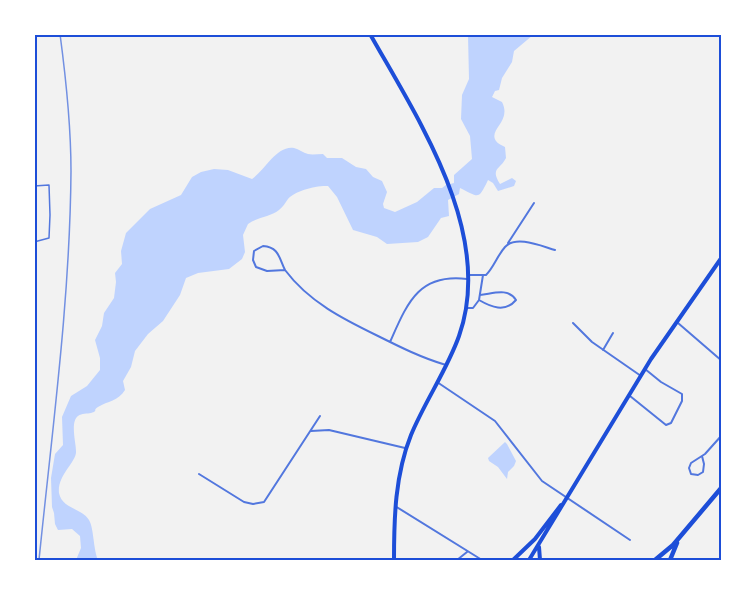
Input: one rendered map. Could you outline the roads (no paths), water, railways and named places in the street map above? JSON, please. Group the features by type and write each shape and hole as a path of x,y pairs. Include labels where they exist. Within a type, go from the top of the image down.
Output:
{"highway":[{"path":"655,561 683,533 722,487"},
{"path":"669,561 683,533"}],"main road":[{"path":"370,34 424,131 446,182 464,233 469,277 466,308 459,337 406,448 395,506 394,561"},
{"path":"529,561 645,369 722,256"},
{"path":"513,561 535,539 567,497"},
{"path":"539,544 540,561"}],"street":[{"path":"390,342 408,303 418,291 441,280 483,275 489,271 534,203"},
{"path":"508,244 525,242 555,250"},
{"path":"285,270 258,269 253,263 254,251 264,246 275,249 285,270 325,309 418,355 446,365"},
{"path":"466,308 475,307 479,300 483,275"},
{"path":"479,300 489,307 498,308 509,306 516,300 512,295 502,292 480,295"},
{"path":"676,321 722,361"},
{"path":"573,322 603,350 641,376"},
{"path":"603,350 613,333"},
{"path":"629,396 669,425 679,408 682,397 680,391 663,384 645,369"},
{"path":"437,382 495,421 535,474 630,540"},
{"path":"199,474 244,502 262,503 269,496 320,416"},
{"path":"311,431 329,430 406,448"},
{"path":"702,456 703,472 692,475 690,465 722,435"},
{"path":"395,506 482,561"},
{"path":"457,561 467,552"}],"lane":[{"path":"34,186 49,185 50,215 49,238 34,242"}],"water":[{"path":"468,35 533,35 514,51 512,62 502,78 499,90 495,91 492,97 502,102 504,109 504,115 494,137 505,147 506,158 497,169 496,175 500,184 512,178 516,181 514,186 498,191 488,180 480,194 477,195 460,188 459,194 448,200 449,216 441,218 428,237 418,242 387,244 377,237 353,230 337,197 328,186 295,193 282,208 248,224 243,235 245,252 242,259 229,269 198,273 186,278 180,295 163,321 148,334 135,351 131,367 123,381 125,390 122,394 95,411 81,414 76,419 74,428 76,451 61,480 59,493 64,502 89,520 98,560 76,560 81,548 80,536 72,529 58,530 55,524 51,478 55,454 63,445 62,417 71,396 87,386 100,370 100,358 95,340 102,326 104,313 114,298 115,273 122,264 121,251 126,233 150,209 181,195 192,177 201,172 214,169 228,170 252,179 277,154 288,148 304,153 323,154 327,158 342,158 356,167 366,169 373,177 382,181 387,192 384,208 395,212 417,202 434,188 442,188 454,183 454,175 472,159 470,136 461,119 462,95 469,79"},
{"path":"505,442 516,461 508,472 507,479 488,458"}],"railway":[{"path":"39,560 60,366 70,220 70,137 60,34"}]}
